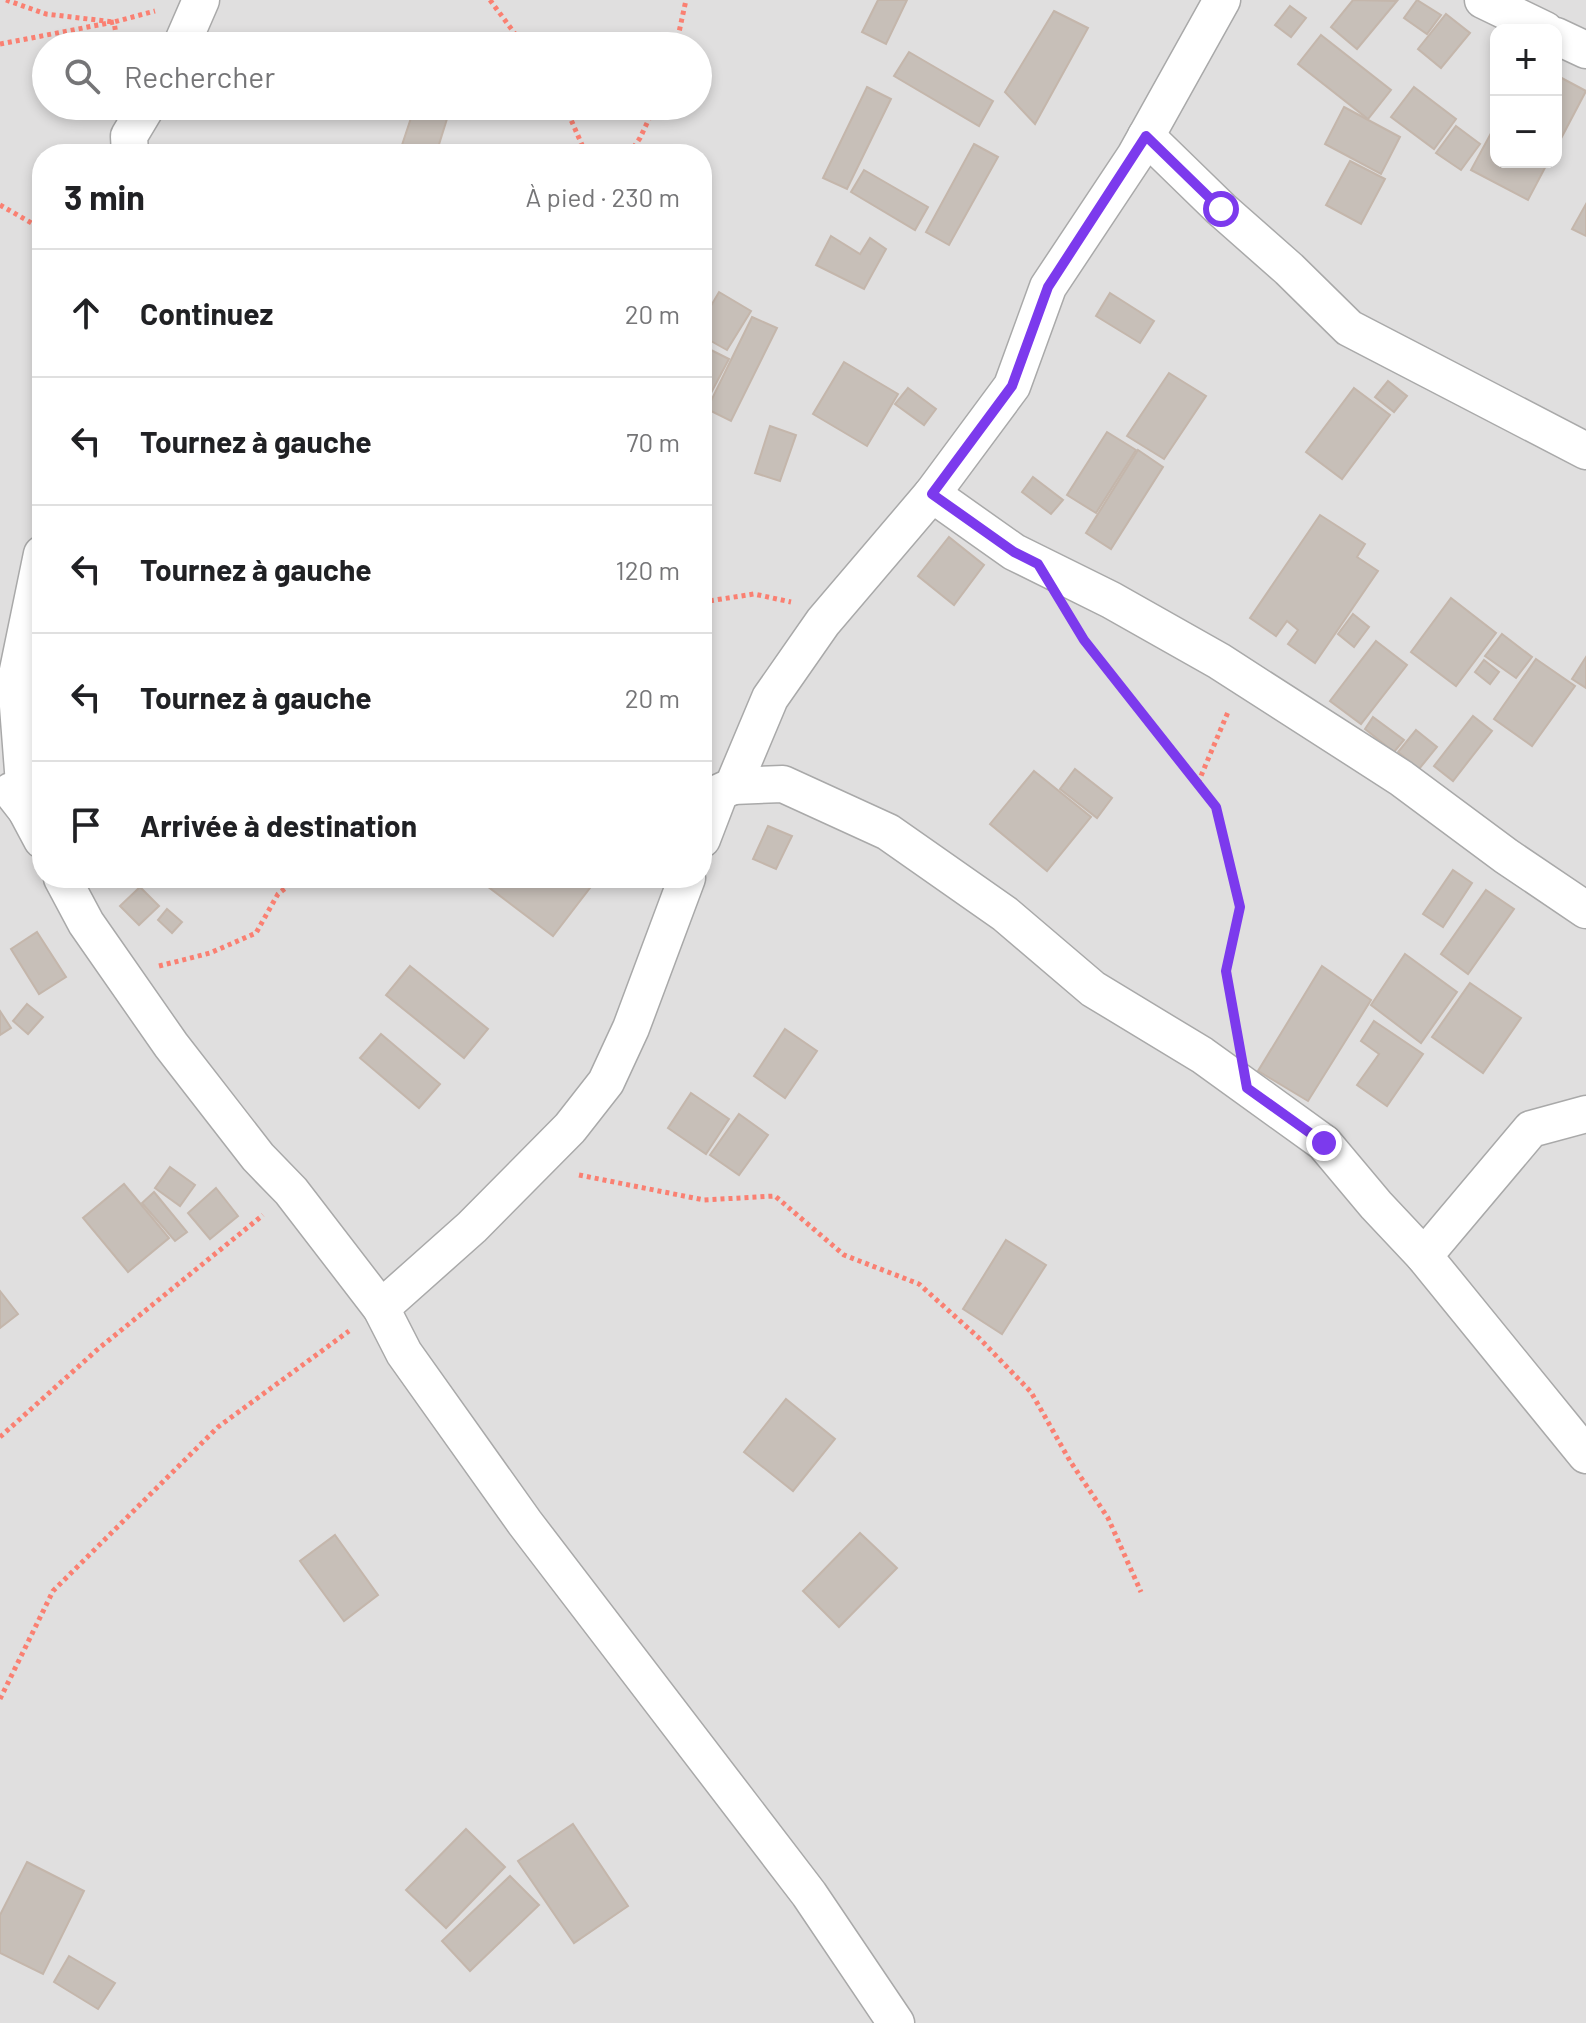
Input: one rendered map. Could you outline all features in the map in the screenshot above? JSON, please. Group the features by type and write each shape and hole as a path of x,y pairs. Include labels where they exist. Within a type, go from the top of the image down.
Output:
{"street":[{"path":"187,32 201,0"},
{"path":"733,786 770,698 832,611 932,494 1012,386 1048,287 1146,136 1222,0"},
{"path":"1483,0 1533,24"},
{"path":"1562,39 1586,50"},
{"path":"129,144 129,136 139,120"},
{"path":"1146,136 1349,328 1586,451"},
{"path":"932,494 1014,552 1111,600 1235,672 1401,778 1506,856 1586,910"},
{"path":"32,602 16,680 32,809"},
{"path":"0,777 32,822"},
{"path":"712,813 720,792 733,786 783,784 888,832 1005,914 1093,989 1202,1055 1324,1143 1424,1256 1586,1455"},
{"path":"67,888 86,923 200,1082 258,1157 291,1191 381,1308 404,1353 525,1523 809,1894 896,2023"},
{"path":"381,1308 472,1227 570,1128 606,1082 631,1028 683,888"},
{"path":"1424,1256 1531,1129 1586,1114"}],"path":[{"path":"6,0 46,14 114,22"},
{"path":"490,0 514,32"},
{"path":"679,32 686,0"},
{"path":"62,32 156,11"},
{"path":"114,22 116,32"},
{"path":"0,44 32,38"},
{"path":"571,120 582,144"},
{"path":"636,144 648,120"},
{"path":"0,205 32,223"},
{"path":"712,600 754,594 832,611"},
{"path":"1069,614 1084,640 1141,715 1216,807 1240,907 1226,971 1247,1088"},
{"path":"1198,783 1228,711 1235,672"},
{"path":"125,979 210,953 256,933 278,894 286,888"},
{"path":"540,1158 565,1172 704,1200 775,1196 844,1255 919,1284 979,1338 1031,1392 1070,1461 1108,1518 1141,1592"},
{"path":"0,1437 98,1349 291,1191"},
{"path":"0,1699 53,1591 218,1427 381,1308"}],"shaded area":[{"path":"0,0 1586,0 1586,2023 0,2023"}],"building":[{"path":"878,0 907,0 886,44 862,32"},
{"path":"1353,0 1397,1 1357,49 1331,27"},
{"path":"1417,0 1441,15 1427,34 1404,18"},
{"path":"1290,6 1306,18 1291,37 1275,25"},
{"path":"1054,11 1088,28 1035,124 1005,92"},
{"path":"1446,14 1470,33 1441,68 1418,49"},
{"path":"1321,35 1391,90 1368,119 1298,64"},
{"path":"909,52 993,101 979,126 894,76"},
{"path":"1562,78 1586,91 1562,137"},
{"path":"867,87 891,99 847,189 823,178"},
{"path":"1414,87 1456,119 1434,149 1391,117"},
{"path":"1344,107 1400,137 1381,174 1325,144"},
{"path":"410,120 447,120 439,144 402,144"},
{"path":"1456,126 1480,144 1461,170 1436,153"},
{"path":"1490,135 1490,168 1545,168 1528,200 1471,170"},
{"path":"974,144 998,157 949,245 926,232"},
{"path":"1350,161 1385,179 1361,224 1326,205"},
{"path":"864,170 928,207 915,230 851,192"},
{"path":"1586,204 1586,236 1572,229"},
{"path":"831,236 860,254 870,238 886,249 864,289 816,265"},
{"path":"719,292 751,311 727,350 712,342 712,304"},
{"path":"1110,293 1154,321 1140,343 1096,316"},
{"path":"752,317 777,328 731,421 712,412 712,399"},
{"path":"712,350 729,359 712,391"},
{"path":"844,362 898,394 867,446 813,414"},
{"path":"1169,373 1206,396 1164,459 1127,436"},
{"path":"1388,381 1407,396 1394,412 1375,397"},
{"path":"908,388 936,409 924,425 895,404"},
{"path":"1354,388 1390,415 1342,479 1306,452"},
{"path":"770,426 796,435 780,481 755,473"},
{"path":"1107,432 1136,450 1096,513 1067,495"},
{"path":"1138,450 1163,467 1111,549 1086,533"},
{"path":"1033,477 1063,500 1051,514 1022,492"},
{"path":"1320,515 1365,544 1357,557 1378,571 1315,663 1288,644 1298,630 1287,621 1276,636 1250,618"},
{"path":"949,537 984,565 954,605 918,576"},
{"path":"1451,598 1496,633 1456,686 1411,652"},
{"path":"1353,614 1369,627 1354,647 1338,634"},
{"path":"1502,634 1532,657 1516,678 1485,656"},
{"path":"1376,641 1407,665 1361,724 1330,701"},
{"path":"1586,657 1586,688 1572,679"},
{"path":"1536,659 1575,686 1532,746 1494,719"},
{"path":"1484,660 1499,672 1490,684 1475,672"},
{"path":"1473,716 1492,731 1453,781 1434,766"},
{"path":"1373,717 1404,740 1394,752 1365,729"},
{"path":"1416,730 1437,747 1419,769 1398,752"},
{"path":"1075,769 1112,798 1097,818 1060,789"},
{"path":"1034,771 1091,817 1047,871 990,824"},
{"path":"768,826 792,836 776,869 753,859"},
{"path":"1453,870 1472,883 1443,927 1423,914"},
{"path":"141,888 159,906 139,925 120,906"},
{"path":"490,888 590,888 553,936"},
{"path":"1486,890 1514,909 1468,974 1441,954"},
{"path":"167,909 182,922 172,933 158,920"},
{"path":"37,932 66,977 39,994 11,949"},
{"path":"1405,954 1457,992 1421,1043 1371,1005"},
{"path":"410,966 488,1029 464,1058 386,995"},
{"path":"1322,966 1371,1000 1308,1101 1258,1071"},
{"path":"1470,983 1521,1018 1483,1073 1432,1037"},
{"path":"27,1004 43,1017 28,1034 13,1021"},
{"path":"0,1011 11,1028 0,1035"},
{"path":"1374,1021 1423,1054 1387,1106 1357,1085 1379,1054 1361,1041"},
{"path":"785,1029 817,1051 785,1098 754,1076"},
{"path":"381,1034 440,1084 419,1108 360,1058"},
{"path":"691,1093 729,1119 706,1154 668,1128"},
{"path":"739,1114 768,1135 739,1175 710,1155"},
{"path":"170,1167 195,1185 180,1206 155,1188"},
{"path":"124,1184 169,1238 128,1272 83,1218"},
{"path":"216,1188 238,1216 210,1239 188,1213"},
{"path":"154,1192 187,1232 175,1241 142,1203"},
{"path":"1006,1240 1046,1265 1002,1334 963,1309"},
{"path":"0,1291 18,1314 0,1328"},
{"path":"786,1399 835,1439 793,1491 744,1452"},
{"path":"860,1533 897,1568 839,1627 803,1591"},
{"path":"335,1535 378,1595 344,1621 300,1561"},
{"path":"573,1824 628,1906 574,1943 518,1861"},
{"path":"466,1829 505,1867 446,1928 406,1890"},
{"path":"27,1862 84,1891 43,1974 0,1953 0,1915"},
{"path":"510,1876 539,1905 470,1971 442,1941"},
{"path":"69,1956 115,1983 98,2009 54,1982"}],"route":[{"path":"1221,209 1146,136 1048,287 1012,386 932,494 1014,552 1038,564 1084,640 1216,807 1240,907 1226,971 1247,1088 1324,1143"}]}
